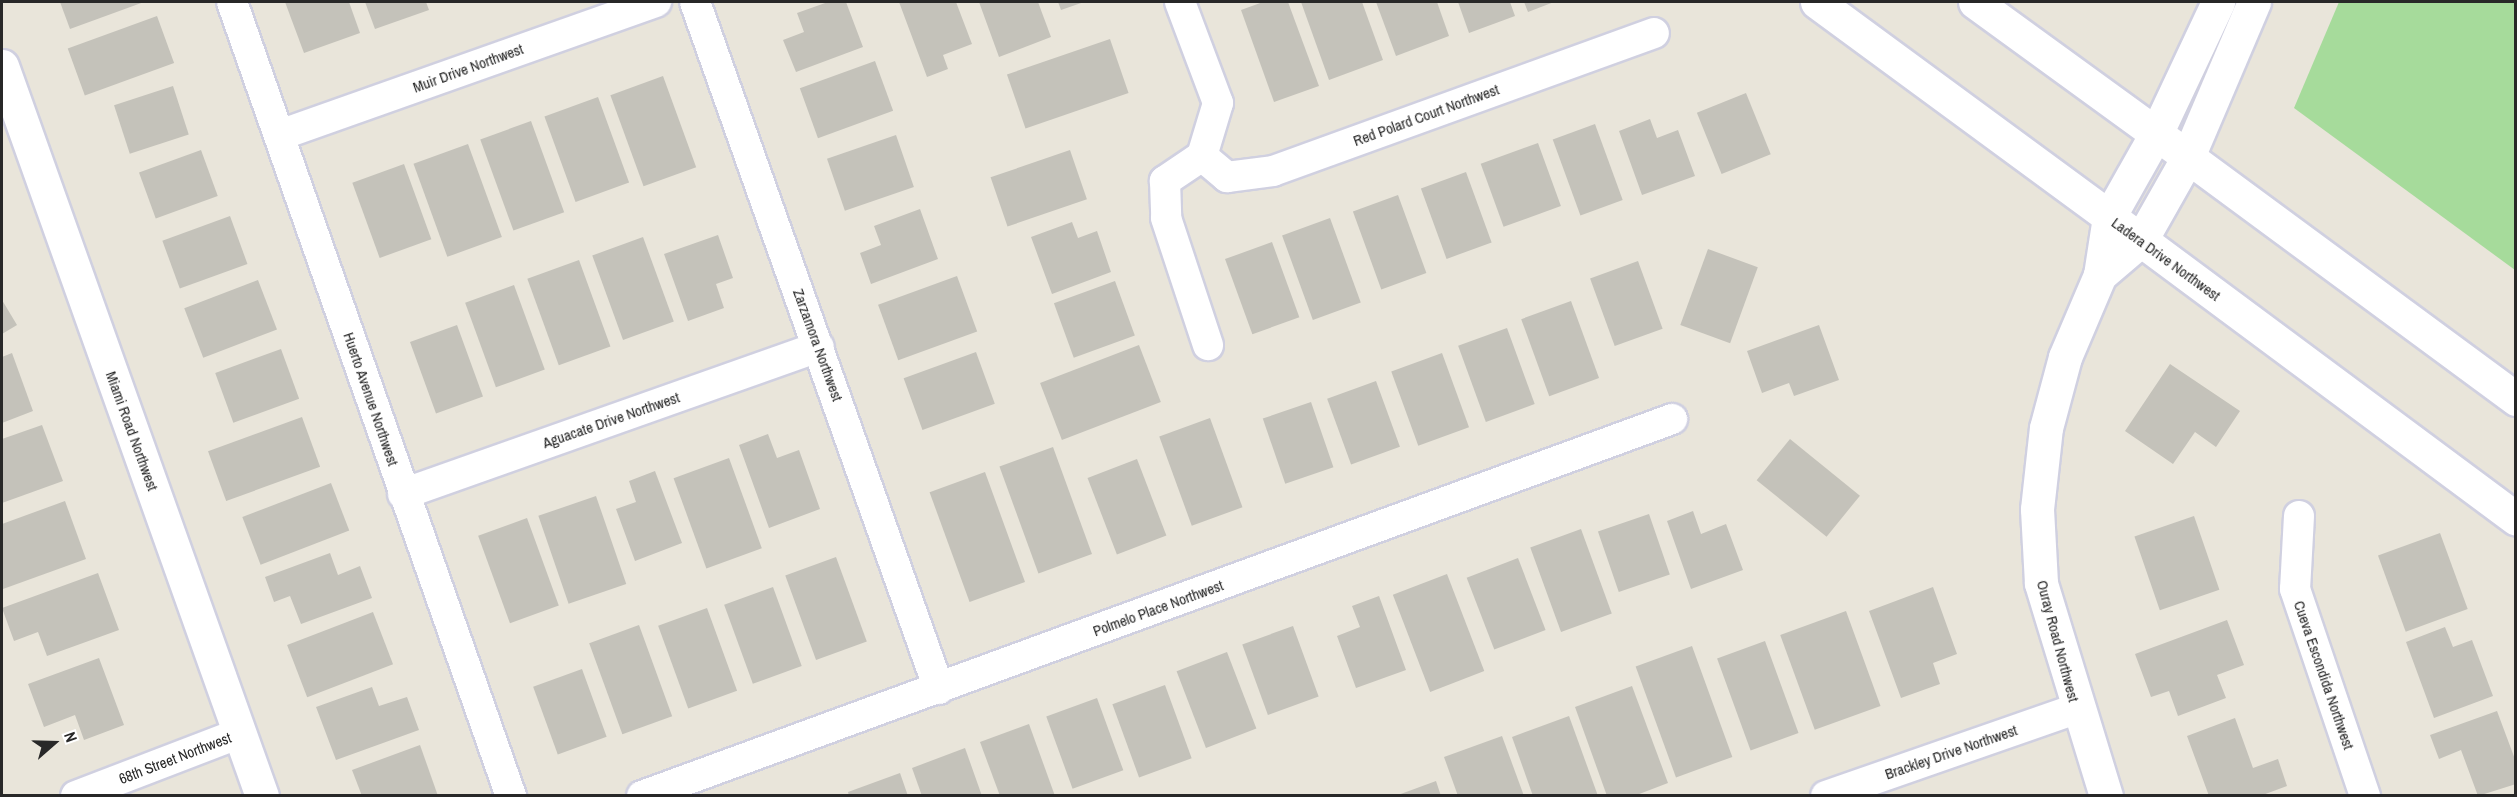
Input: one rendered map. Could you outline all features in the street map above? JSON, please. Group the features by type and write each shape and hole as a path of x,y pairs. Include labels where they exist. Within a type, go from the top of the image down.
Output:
{"street":[{"name":"Huerto Avenue Northwest","path":"232,2 403,494 511,795"},
{"name":"Muir Drive Northwest","path":"280,135 656,2"},
{"name":"Zarzamora Northwest","path":"695,2 939,689"},
{"path":"1180,2 1218,103 1202,156 1165,181 1166,218 1208,345"},
{"name":"Ladera Drive Northwest","path":"1817,2 2516,518"},
{"path":"1975,2 2516,399"},
{"name":"Ouray Road Northwest","path":"2106,795 2076,709 2041,583 2037,509 2054,398 2100,275 2109,217 2156,134 2218,2"},
{"name":"Ouray Road Northwest","path":"2100,275 2141,240 2188,157 2254,2"},
{"name":"Red Polard Court Northwest","path":"1202,156 1227,177 1273,171 1654,33"},
{"name":"Miami Road Northwest","path":"2,66 262,795"},
{"name":"Aguacate Drive Northwest","path":"403,494 819,347"},
{"name":"Polmelo Place Northwest","path":"642,795 939,689 1672,419"},
{"name":"Cueva Escondida Northwest","path":"2299,516 2295,589 2365,795"},
{"name":"Brackley Drive Northwest","path":"1826,795 2076,709"},
{"name":"68th Street Northwest","path":"76,795 240,733"}],"green space":[{"path":"2339,2 2515,2 2515,270 2294,108"}],"building":[{"path":"60,2 144,2 70,29"},
{"path":"285,2 349,2 360,33 304,53"},
{"path":"365,2 426,2 429,10 375,29"},
{"path":"828,2 846,2 863,47 796,72 783,40 804,32 797,13"},
{"path":"899,2 956,2 972,44 943,55 948,69 927,77"},
{"path":"979,2 1038,2 1051,37 999,57"},
{"path":"1058,2 1084,2 1061,10"},
{"path":"1263,2 1288,2 1319,86 1274,102 1241,10"},
{"path":"1301,2 1362,2 1383,60 1329,80"},
{"path":"1376,2 1437,2 1449,36 1396,56"},
{"path":"1458,2 1510,2 1515,16 1469,33"},
{"path":"1524,2 1554,2 1528,12"},
{"path":"157,16 174,63 85,95 68,48"},
{"path":"1110,39 1129,93 1025,128 1007,74"},
{"path":"875,61 893,111 818,138 800,88"},
{"path":"663,76 696,167 644,186 610,95"},
{"path":"173,86 189,135 130,154 114,105"},
{"path":"1746,93 1771,154 1722,174 1697,113"},
{"path":"598,97 629,183 576,202 544,116"},
{"path":"1650,119 1657,138 1678,130 1695,176 1642,195 1619,131"},
{"path":"531,121 564,212 513,231 480,139"},
{"path":"1595,124 1623,200 1580,216 1553,139"},
{"path":"896,135 914,187 845,211 827,159"},
{"path":"1538,143 1561,206 1504,227 1481,164"},
{"path":"468,144 502,237 447,257 413,164"},
{"path":"201,150 218,196 156,219 139,173"},
{"path":"1070,150 1087,199 1008,227 991,177"},
{"path":"404,164 431,239 380,258 352,183"},
{"path":"1466,172 1492,242 1447,259 1421,188"},
{"path":"1398,195 1426,273 1381,289 1353,211"},
{"path":"920,209 938,259 871,284 860,253 881,245 874,226"},
{"path":"230,216 247,264 180,289 162,241"},
{"path":"1330,218 1361,303 1313,320 1282,235"},
{"path":"1072,222 1078,238 1097,231 1111,272 1052,294 1031,237"},
{"path":"718,235 733,278 716,284 724,308 688,321 664,254"},
{"path":"643,237 674,322 623,340 592,255"},
{"path":"1272,242 1299,317 1252,334 1225,259"},
{"path":"1708,249 1758,267 1730,343 1680,325"},
{"path":"579,260 610,346 559,365 527,279"},
{"path":"1638,261 1663,329 1615,346 1590,278"},
{"path":"957,276 977,331 898,360 878,305"},
{"path":"258,280 277,329 203,358 184,308"},
{"path":"1115,281 1135,336 1074,358 1054,303"},
{"path":"514,285 545,370 496,387 465,303"},
{"path":"2,300 17,325 2,334"},
{"path":"1571,301 1599,378 1549,396 1521,319"},
{"path":"457,325 483,396 436,414 410,342"},
{"path":"1819,325 1839,380 1794,396 1789,383 1762,393 1747,351"},
{"path":"1507,328 1535,404 1486,422 1458,346"},
{"path":"1139,345 1161,402 1062,440 1040,383"},
{"path":"281,349 299,399 233,423 215,373"},
{"path":"976,352 995,404 922,430 904,378"},
{"path":"12,353 33,411 2,423 2,357"},
{"path":"1442,353 1469,427 1418,446 1391,371"},
{"path":"2170,364 2240,411 2216,447 2195,432 2173,464 2125,431"},
{"path":"1376,381 1400,447 1351,465 1327,399"},
{"path":"1311,402 1333,467 1285,484 1263,419"},
{"path":"302,417 320,467 226,501 208,451"},
{"path":"1210,418 1242,507 1192,526 1159,436"},
{"path":"42,425 63,481 2,503 2,439"},
{"path":"768,434 777,458 799,450 820,509 769,528 739,445"},
{"path":"1790,439 1860,496 1827,537 1757,480"},
{"path":"1053,447 1092,554 1038,574 999,466"},
{"path":"729,458 762,548 706,568 674,478"},
{"path":"1137,459 1166,536 1117,555 1088,478"},
{"path":"655,471 682,543 635,561 616,509 636,502 629,481"},
{"path":"985,472 1025,582 970,602 930,492"},
{"path":"331,483 349,531 261,565 242,517"},
{"path":"596,496 626,584 569,604 538,516"},
{"path":"65,501 86,559 3,589 2,524"},
{"path":"1693,511 1701,534 1726,524 1743,570 1691,589 1667,521"},
{"path":"1649,514 1670,575 1619,592 1598,532"},
{"path":"2194,516 2219,590 2160,610 2134,537"},
{"path":"527,518 559,605 510,623 478,536"},
{"path":"1581,529 1612,614 1561,632 1530,547"},
{"path":"2440,533 2468,609 2406,632 2378,556"},
{"path":"330,553 338,575 360,566 372,598 301,624 290,596 274,602 265,577"},
{"path":"836,557 867,642 816,660 785,575"},
{"path":"1518,558 1546,630 1494,650 1467,578"},
{"path":"98,573 119,630 47,656 38,632 14,641 2,608"},
{"path":"1447,574 1484,671 1430,692 1393,595"},
{"path":"773,587 802,666 753,684 724,605"},
{"path":"1933,587 1957,654 1933,663 1940,684 1901,698 1869,611"},
{"path":"1379,596 1406,670 1356,688 1337,636 1360,627 1352,606"},
{"path":"707,608 737,691 688,708 658,626"},
{"path":"1846,611 1881,706 1815,730 1780,635"},
{"path":"373,612 393,664 307,697 287,645"},
{"path":"2227,620 2244,665 2217,675 2226,698 2178,716 2169,691 2151,697 2135,654"},
{"path":"639,625 672,716 622,734 589,643"},
{"path":"1293,626 1319,696 1268,715 1242,644"},
{"path":"2445,627 2453,647 2472,640 2493,696 2434,718 2406,642"},
{"path":"1765,641 1799,733 1751,751 1717,658"},
{"path":"1692,646 1732,757 1676,777 1636,667"},
{"path":"1227,652 1256,729 1206,748 1177,671"},
{"path":"99,658 124,725 84,740 75,715 44,727 28,684"},
{"path":"582,669 607,737 558,754 533,687"},
{"path":"1165,685 1192,758 1139,777 1112,704"},
{"path":"1632,686 1668,783 1634,796 1607,796 1575,707"},
{"path":"372,687 379,706 407,697 419,730 336,760 316,707"},
{"path":"1097,698 1123,770 1073,789 1046,716"},
{"path":"2497,711 2516,762 2516,784 2478,796 2461,750 2439,759 2430,735"},
{"path":"1569,716 1598,796 1533,796 1512,737"},
{"path":"2235,718 2253,768 2278,759 2287,786 2260,796 2209,796 2187,736"},
{"path":"1029,724 1055,796 1000,796 980,742"},
{"path":"1502,736 1524,796 1458,796 1444,757"},
{"path":"420,745 438,796 362,796 352,770"},
{"path":"965,748 982,796 922,796 912,768"},
{"path":"900,773 908,796 849,796 848,792"},
{"path":"1436,781 1441,796 1398,796 1398,795"}]}
